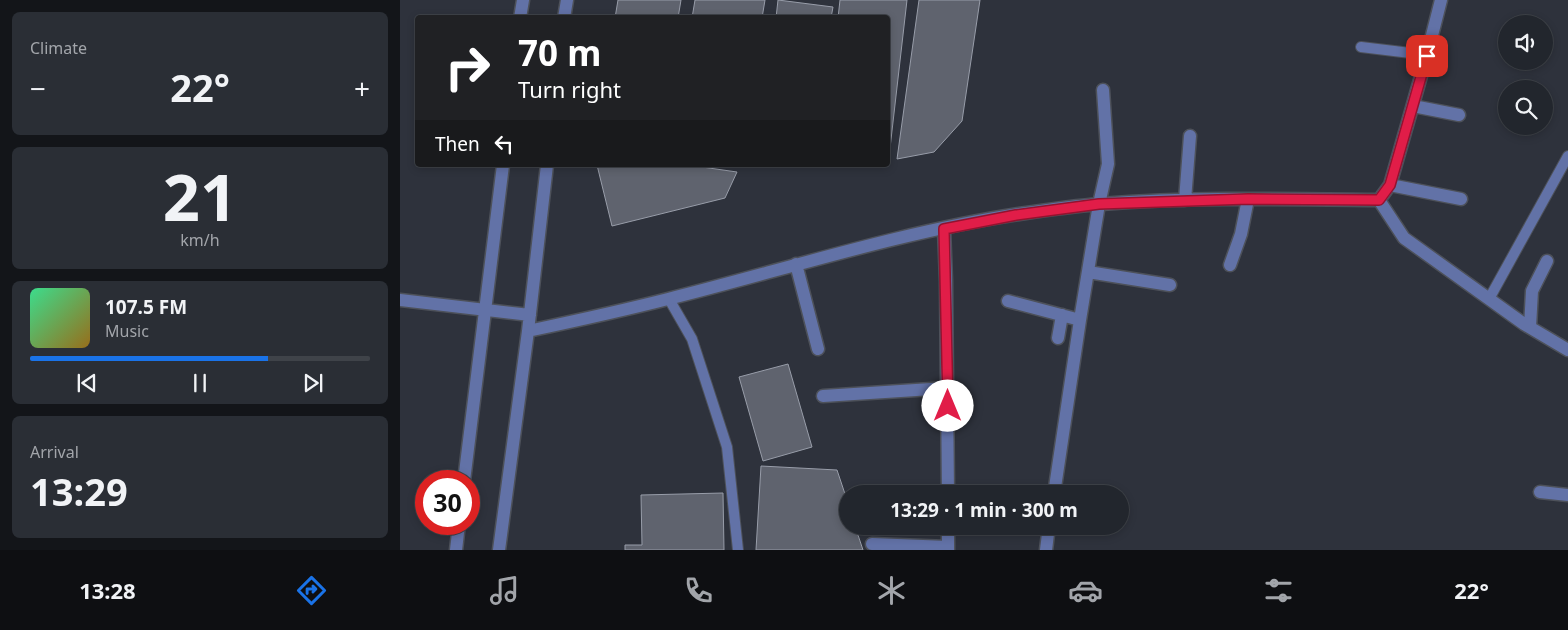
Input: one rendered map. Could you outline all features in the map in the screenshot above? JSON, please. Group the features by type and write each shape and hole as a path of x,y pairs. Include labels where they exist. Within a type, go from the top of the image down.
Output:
{"street":[{"path":"520,15 523,0"},
{"path":"564,15 566,0"},
{"path":"1379,200 1390,185 1441,0"},
{"path":"1055,485 1099,204 1108,164 1103,90"},
{"path":"1413,106 1459,115"},
{"path":"1185,200 1190,136"},
{"path":"465,470 502,167"},
{"path":"499,550 528,332 547,167"},
{"path":"1390,185 1461,199"},
{"path":"1230,265 1241,234 1248,199"},
{"path":"528,332 669,299 796,264 944,229 1016,215 1099,204 1185,200 1379,200"},
{"path":"1379,200 1404,238 1489,299 1568,350"},
{"path":"944,229 948,388 948,485"},
{"path":"1530,327 1532,291 1547,261"},
{"path":"796,264 818,350"},
{"path":"1088,272 1170,285"},
{"path":"400,300 530,315"},
{"path":"1008,301 1080,320"},
{"path":"1058,338 1062,314"},
{"path":"823,396 948,388"},
{"path":"1540,492 1568,495"},
{"path":"456,550 458,535"},
{"path":"872,544 948,549 948,535"},
{"path":"1046,550 1048,535"}],"lane":[{"path":"1361,47 1427,56"},
{"path":"1489,299 1568,156"},
{"path":"669,299 692,339 727,447 738,550"}],"building":[{"path":"618,0 681,0 678,15 616,15"},
{"path":"695,0 765,0 762,15 692,15"},
{"path":"778,0 833,7 832,15 776,15"},
{"path":"840,0 907,0 890,148 890,15 838,15"},
{"path":"919,0 980,0 962,121 934,152 897,159"},
{"path":"597,167 702,167 737,172 725,198 612,226"},
{"path":"788,364 812,447 763,461 739,377"},
{"path":"761,466 837,470 842,485 839,485 839,535 858,535 863,550 756,550"},
{"path":"723,493 724,550 625,550 625,545 642,545 641,495"}],"route":[{"path":"948,406 944,229 1016,215 1099,204 1248,199 1379,200 1390,185 1427,56"}]}
